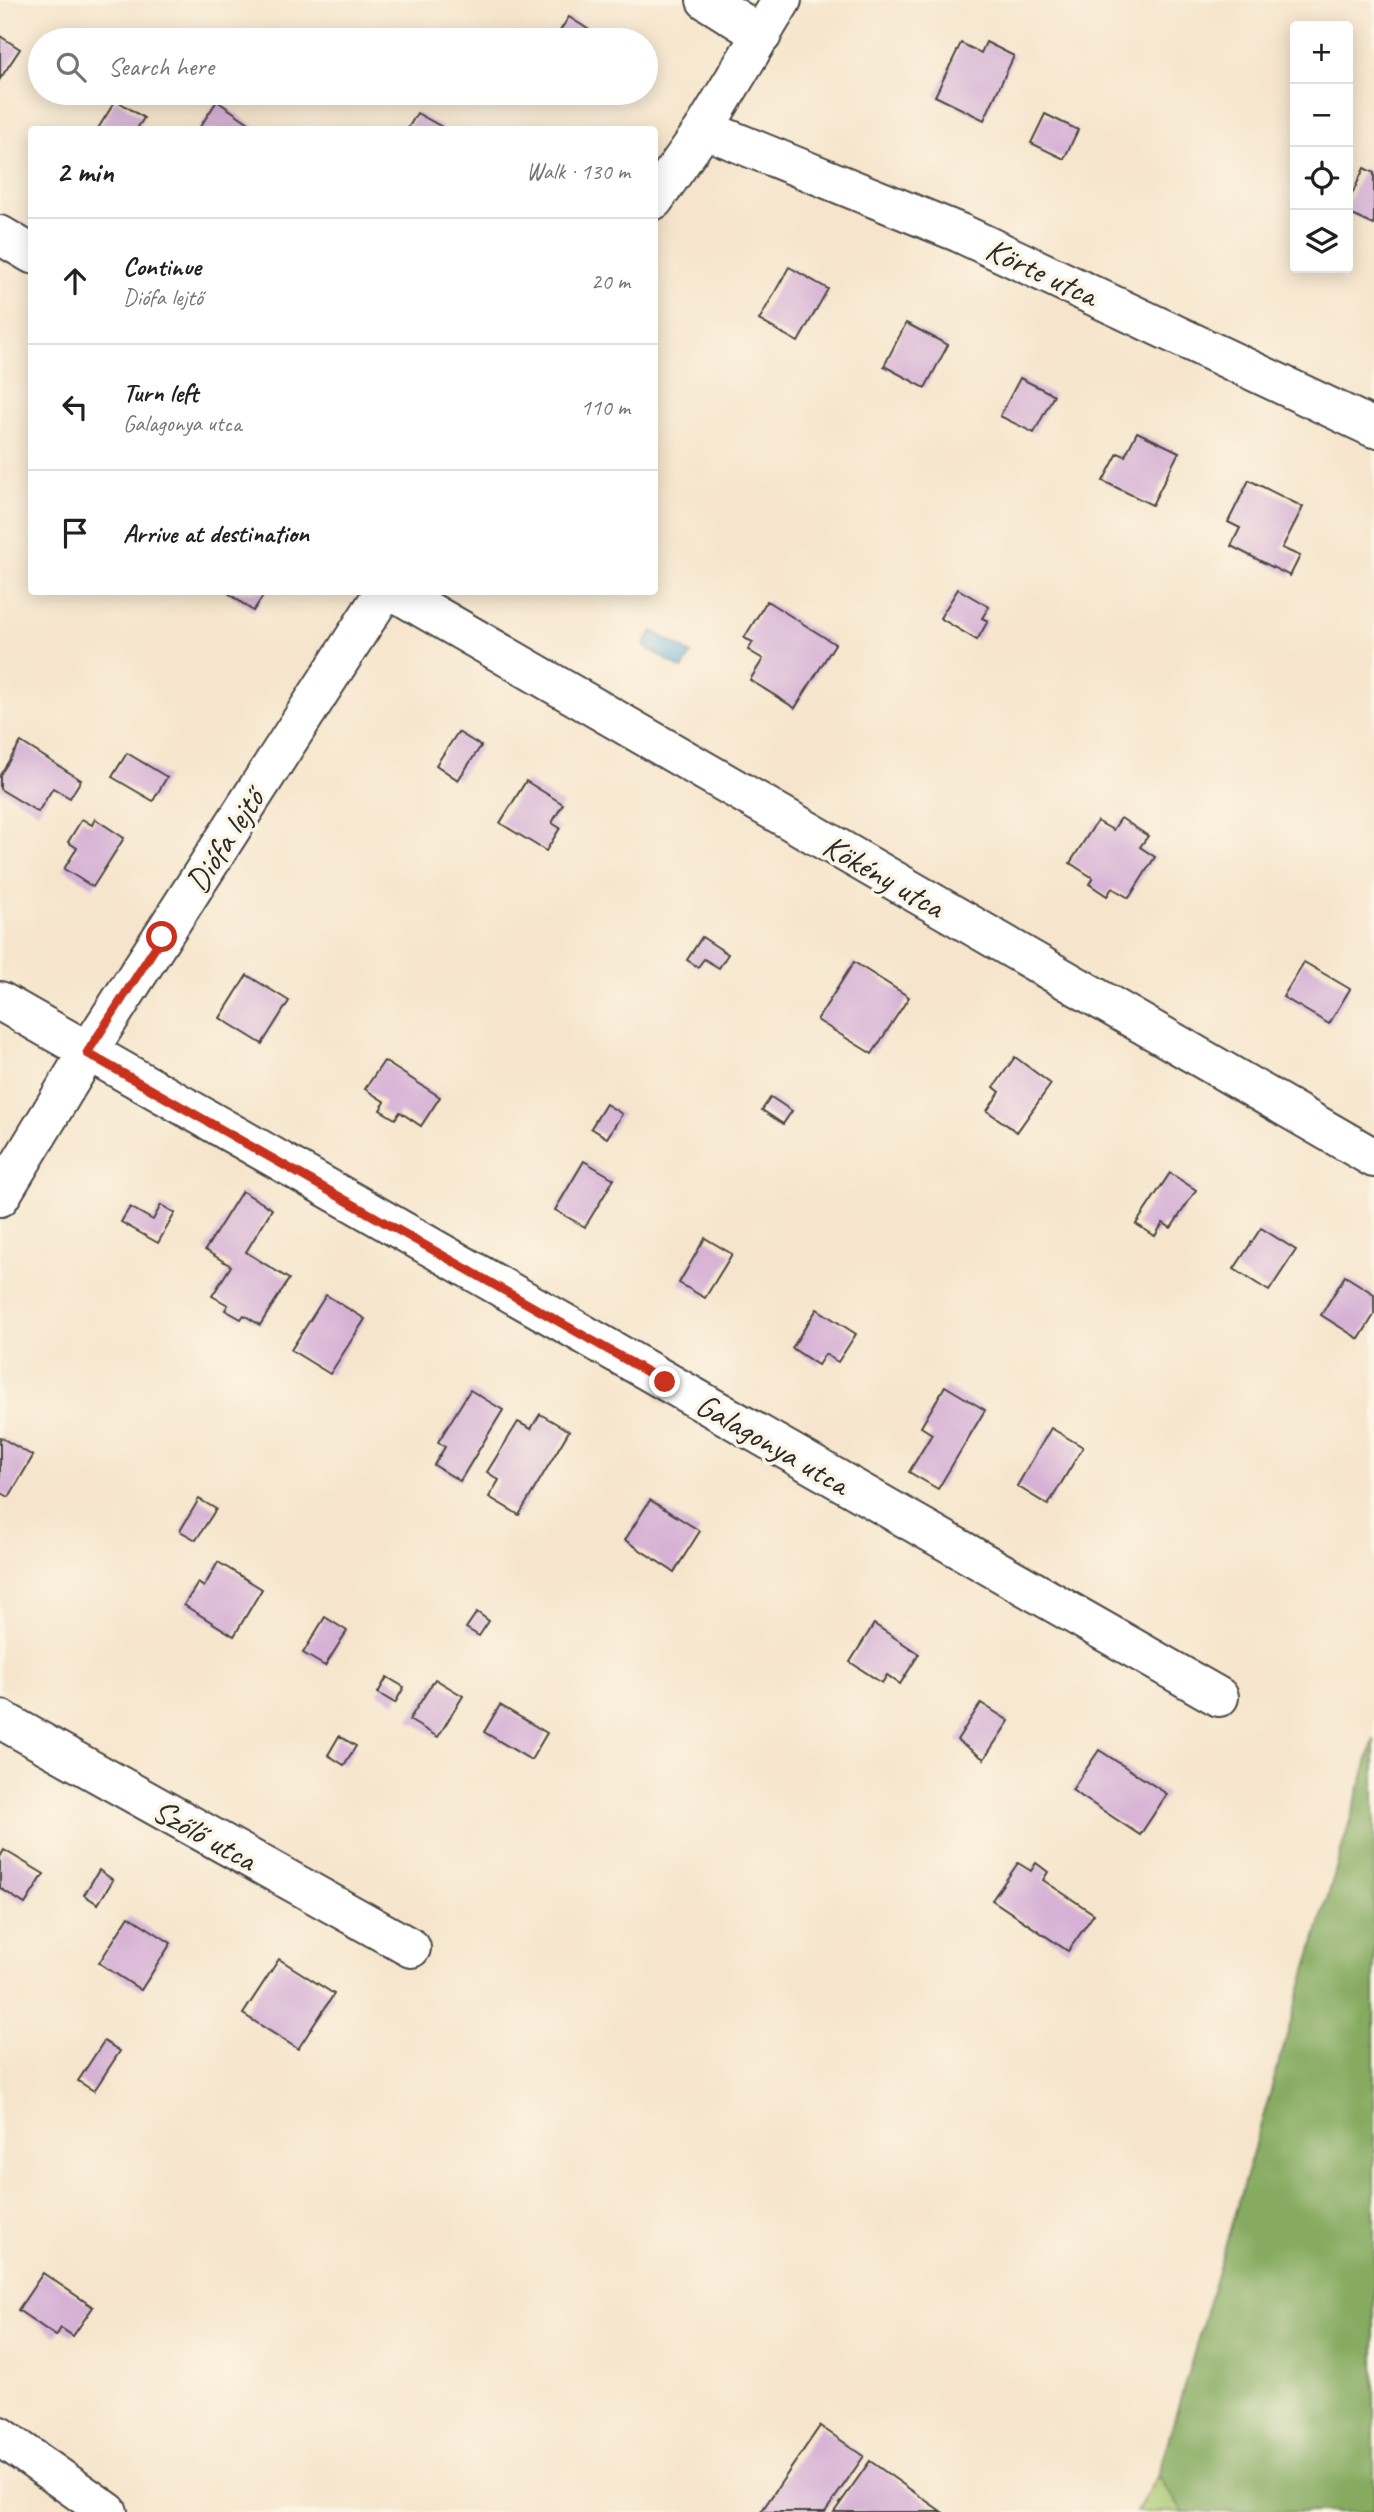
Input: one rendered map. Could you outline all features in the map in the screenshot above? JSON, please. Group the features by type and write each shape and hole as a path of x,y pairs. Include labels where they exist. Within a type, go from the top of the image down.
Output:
{"street":[{"path":"706,0 762,35"},
{"path":"658,194 704,129 782,0"},
{"name":"Körte utca","path":"704,129 960,233 1374,428"},
{"path":"0,235 28,252"},
{"name":"Diófa lejtő","path":"0,1197 87,1053 382,595"},
{"name":"Kökény utca","path":"400,595 1374,1158"},
{"name":"Galagonya utca","path":"0,1001 1219,1697"},
{"name":"Szőlő utca","path":"0,1719 411,1948"},
{"path":"0,2436 108,2512"}],"green space":[{"path":"1374,1739 1374,2512 1183,2512 1158,2475"},
{"path":"1158,2475 1183,2512 1136,2512"}],"water":[{"path":"653,631 691,654 682,669 644,646"}],"building":[{"path":"569,17 586,28 562,28"},
{"path":"0,36 20,49 0,79"},
{"path":"986,42 1014,56 984,120 935,96 961,43 981,53"},
{"path":"113,105 124,105 144,118 139,126 100,126"},
{"path":"214,105 223,105 253,126 201,126"},
{"path":"417,113 440,126 409,126"},
{"path":"1045,114 1078,130 1064,159 1031,143"},
{"path":"1364,168 1374,173 1374,225 1353,215 1353,192"},
{"path":"789,267 828,289 798,342 759,320"},
{"path":"906,323 948,345 925,388 884,366"},
{"path":"1020,378 1054,395 1034,433 1000,416"},
{"path":"1137,432 1179,452 1152,505 1103,481 1118,453 1125,456"},
{"path":"1249,480 1303,507 1282,548 1300,556 1290,576 1231,546 1240,528 1228,522"},
{"path":"958,589 989,607 982,618 988,621 977,640 940,618"},
{"path":"231,595 264,595 253,611"},
{"path":"767,601 835,644 795,708 750,680 763,659 748,650 753,642 744,638"},
{"path":"458,732 481,746 458,780 436,765"},
{"path":"21,742 81,780 70,798 53,788 38,812 0,789 0,775"},
{"path":"127,753 167,777 153,801 112,777"},
{"path":"526,781 563,804 552,823 560,828 546,851 500,823"},
{"path":"1121,818 1148,836 1140,847 1155,857 1129,898 1112,888 1107,896 1089,884 1093,878 1070,863 1097,821 1113,830"},
{"path":"82,819 92,825 95,819 124,838 93,887 64,869 77,848 68,842"},
{"path":"702,937 728,954 719,968 704,959 698,967 687,960"},
{"path":"854,962 909,997 872,1054 817,1020"},
{"path":"1304,962 1350,989 1329,1024 1283,997"},
{"path":"247,975 289,1001 262,1044 220,1018"},
{"path":"1015,1057 1051,1084 1017,1132 987,1111 1000,1092 994,1087"},
{"path":"384,1061 440,1097 421,1126 400,1112 395,1119 380,1110 385,1102 365,1089"},
{"path":"771,1097 792,1111 783,1124 762,1110"},
{"path":"606,1104 622,1114 607,1138 591,1128"},
{"path":"584,1161 614,1179 585,1227 555,1210"},
{"path":"1170,1173 1196,1190 1171,1228 1163,1223 1155,1236 1136,1224"},
{"path":"242,1191 272,1209 246,1252 289,1279 260,1325 244,1315 241,1319 225,1310 228,1305 212,1296 231,1266 205,1250"},
{"path":"161,1205 175,1213 158,1243 121,1222 130,1207 153,1220"},
{"path":"1261,1228 1296,1250 1269,1291 1234,1269"},
{"path":"705,1238 732,1254 705,1298 679,1283"},
{"path":"1345,1276 1374,1294 1374,1315 1359,1339 1321,1315"},
{"path":"326,1295 365,1319 330,1374 291,1350"},
{"path":"817,1309 856,1334 838,1362 825,1354 818,1365 792,1348"},
{"path":"945,1386 985,1410 938,1489 909,1472 932,1434 921,1427"},
{"path":"470,1390 503,1410 460,1481 434,1465 445,1447 438,1442"},
{"path":"540,1414 569,1431 519,1515 489,1497 499,1480 487,1472 518,1422 531,1429"},
{"path":"1051,1428 1083,1447 1048,1505 1017,1486"},
{"path":"0,1437 33,1456 9,1497 0,1492"},
{"path":"199,1499 216,1509 196,1540 180,1531"},
{"path":"650,1500 700,1531 674,1572 625,1540"},
{"path":"218,1562 262,1589 234,1636 184,1605 198,1583 204,1587"},
{"path":"477,1612 489,1621 479,1636 466,1628"},
{"path":"325,1617 347,1631 325,1666 303,1653"},
{"path":"874,1624 919,1654 900,1684 887,1675 882,1683 850,1662"},
{"path":"387,1677 404,1687 395,1703 378,1693"},
{"path":"435,1679 463,1696 438,1737 409,1720"},
{"path":"981,1703 1009,1721 984,1759 957,1740"},
{"path":"500,1705 547,1733 531,1760 484,1732"},
{"path":"339,1736 356,1746 344,1765 328,1755"},
{"path":"1099,1750 1167,1794 1140,1835 1072,1790"},
{"path":"4,1850 44,1874 25,1904 0,1888 0,1857"},
{"path":"1018,1863 1031,1871 1036,1863 1048,1872 1043,1880 1094,1914 1068,1951 992,1900"},
{"path":"99,1870 113,1880 98,1904 84,1895"},
{"path":"129,1916 171,1943 141,1990 99,1963"},
{"path":"279,1959 334,1994 298,2049 243,2014"},
{"path":"104,2041 120,2051 94,2091 78,2081"},
{"path":"43,2273 93,2307 73,2336 61,2328 56,2336 18,2310"},
{"path":"820,2426 864,2456 825,2512 761,2512"},
{"path":"870,2461 942,2512 834,2512"}],"route":[{"path":"162,937 87,1053 665,1382"}]}
